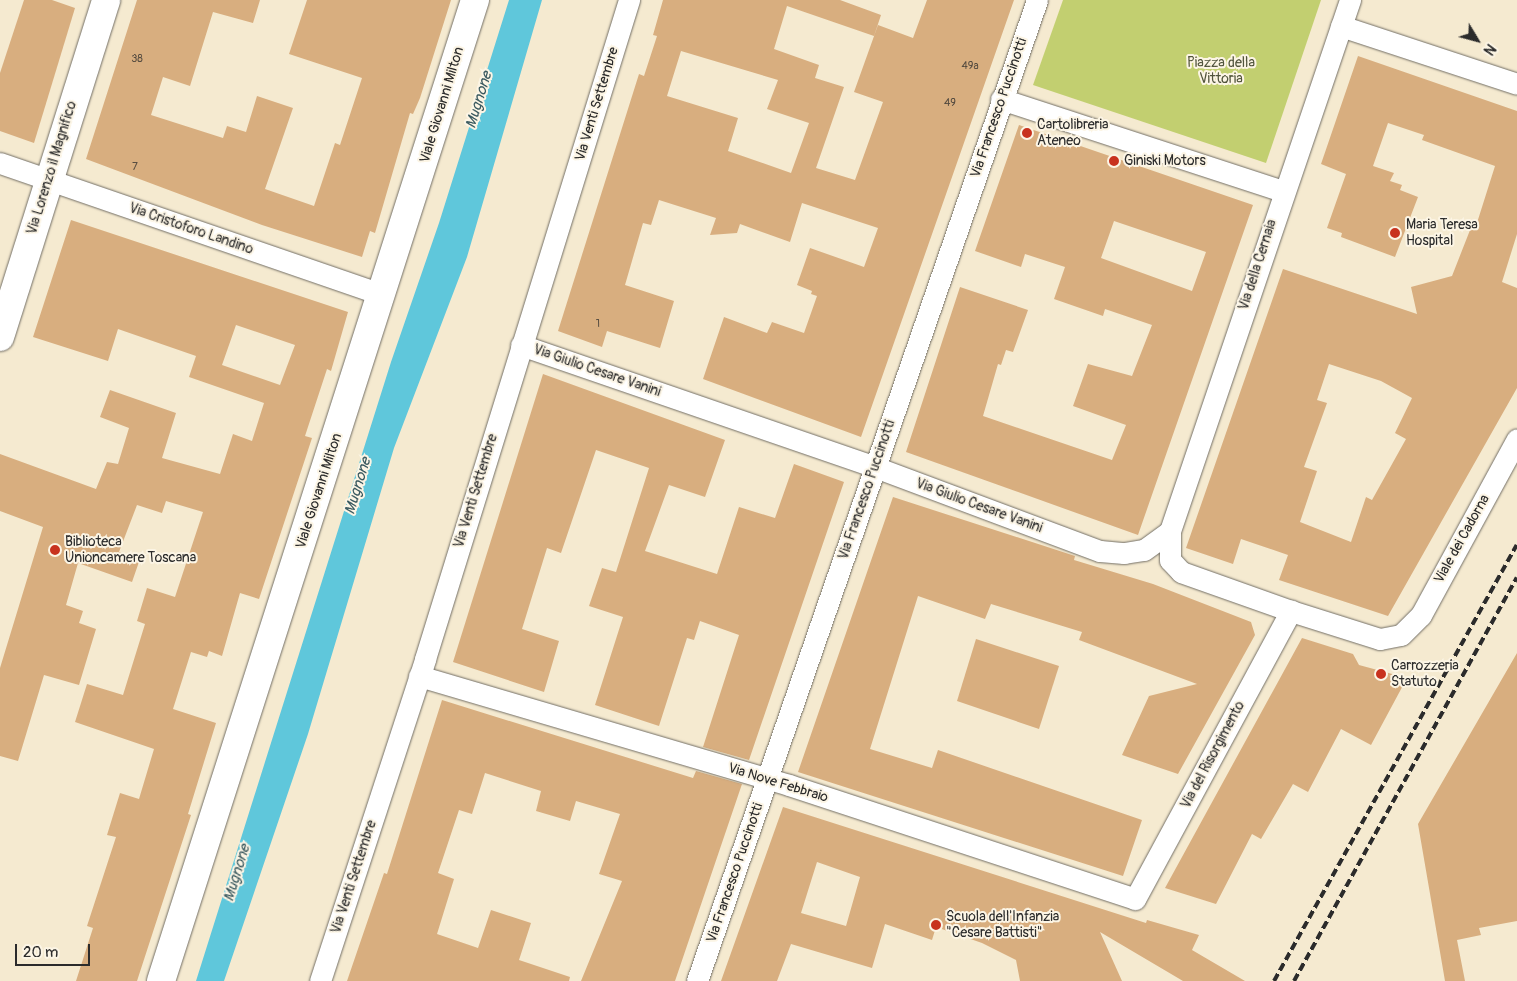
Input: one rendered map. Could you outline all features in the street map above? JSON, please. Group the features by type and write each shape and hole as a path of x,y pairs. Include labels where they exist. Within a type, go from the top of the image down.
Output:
{"main road":[{"name":"Via Lorenzo il Magnifico","path":"0,337 106,0"},
{"name":"Viale Giovanni Milton","path":"161,981 475,0"}],"street":[{"name":"Via Venti Settembre","path":"320,981 419,676 629,0"},
{"name":"Via Francesco Puccinotti","path":"697,981 1001,99 1037,0"},
{"name":"Via della Cernaia","path":"1170,530 1283,191 1350,0"},
{"path":"1341,26 1517,84"},
{"path":"1001,99 1283,191"},
{"name":"Via Cristoforo Landino","path":"0,164 382,295"},
{"name":"Via Giulio Cesare Vanini","path":"522,345 875,467 1106,553 1144,550 1170,530"},
{"name":"Viale dei Cadorna","path":"1291,611 1380,639 1401,635 1421,615 1517,439"},
{"path":"1170,530 1168,556 1181,572 1291,611"},
{"name":"Via del Risorgimento","path":"1135,898 1291,611"},
{"name":"Via Nove Febbraio","path":"419,676 767,779 1135,898"}],"green space":[{"name":"Piazza della Vittoria","path":"1063,0 1321,0 1266,163 1033,85"}],"water":[{"name":"Mugnone","path":"509,0 542,0 467,257 394,448 308,734 224,981 196,981 391,362 439,223"}],"building":[{"path":"24,0 52,0 75,8 34,143 0,131 0,73"},
{"path":"137,0 260,0 253,23 213,12 190,86 163,77 151,115 223,138 227,126 246,132 257,96 293,108 265,189 314,206 335,143 340,145 362,78 289,54 307,0 451,0 420,98 413,114 410,113 375,233 370,231 362,257 262,225 86,159"},
{"path":"663,0 840,0 881,15 874,36 787,6 774,49 819,65 815,78 844,87 816,168 855,180 883,102 854,92 878,25 913,38 927,0 1014,0 861,437 703,379 724,317 767,333 772,322 804,333 817,296 811,294 812,291 797,285 810,248 864,267 878,228 802,203 790,242 740,224 737,233 710,235 716,218 659,200 651,225 643,223 625,285 674,301 660,348 607,331 602,347 558,331 639,74 644,76 657,36 653,35","holes":["681,51 778,80 767,109 809,123 791,173 728,151 738,118 667,96"]},
{"path":"1358,56 1517,111 1517,234 1502,282 1517,288 1517,388 1388,616 1279,580 1288,555 1241,539 1233,564 1186,548 1283,269 1417,314 1411,287 1452,276 1472,225 1476,226 1495,166 1422,140 1424,135 1388,123 1373,166 1394,173 1390,181 1402,185 1400,190 1418,197 1395,257 1341,237 1342,233 1327,228 1346,174 1321,164","holes":["1329,364 1381,381 1412,398 1395,433 1406,439 1372,500 1366,497 1351,542 1300,522 1317,471 1304,467 1327,403 1317,400"]},
{"path":"1019,125 1253,205 1138,535 906,452 960,287 1028,310 1013,352 1006,350 1001,365 998,364 983,416 1112,460 1126,425 1073,406 1088,364 1132,376 1152,325 1105,309 1103,316 1054,299 1065,267 1025,254 1021,267 975,251","holes":["1114,221 1206,252 1192,291 1101,258"]},
{"path":"71,220 348,312 331,371 327,369 305,436 312,438 259,599 240,593 222,656 209,651 207,657 191,652 173,709 216,723 188,814 191,815 137,981 76,981 93,928 87,926 116,837 107,835 120,793 139,799 154,749 75,722 87,684 123,695 145,624 137,621 147,588 175,597 203,512 166,501 162,513 137,505 119,552 140,559 132,582 78,563 66,605 83,611 79,623 96,629 79,685 44,675 18,761 0,756 0,668 43,527 0,511 0,454 96,489 107,462 118,464 129,428 100,417 110,390 176,413 162,458 220,474 233,434 252,441 264,403 189,377 196,356 118,329 108,361 33,337","holes":["236,325 295,345 280,385 222,365"]},
{"path":"543,374 725,440 705,497 669,485 645,551 717,574 739,507 775,518 794,464 844,482 749,760 703,747 739,635 700,621 694,640 687,638 659,726 595,705 623,617 589,606 602,568 616,572 649,468 596,450 561,553 547,548 522,629 559,641 544,692 453,662"},
{"path":"893,497 1075,556 1074,560 1153,584 1251,622 1255,635 1178,774 1122,755 1149,696 1197,684 1079,640 1082,632 991,604 985,619 918,596 870,749 932,768 938,750 1142,820 1123,876 798,772"},
{"path":"1302,638 1353,654 1359,665 1407,678 1371,745 1341,729 1308,792 1293,784 1261,839 1252,834 1216,904 1165,888"},
{"path":"976,639 1059,666 1039,729 957,701"},
{"path":"1517,653 1517,921 1479,928 1481,935 1457,940 1465,981 1445,981 1418,824"},
{"path":"442,700 693,778 696,771 742,784 675,981 581,981 622,881 599,874 620,814 576,801 570,821 536,811 541,791 485,773 472,814 459,810 438,873 454,879 437,934 478,948 491,910 531,923 519,960 570,977 569,981 347,981 384,873 387,874"},
{"path":"783,807 1146,923 1147,920 1199,935 1192,950 1245,981 1183,981 1100,932 1122,981 1020,981 1016,960 982,943 936,927 932,940 885,924 872,968 791,944 777,981 721,981","holes":["817,862 860,877 846,926 801,913"]}],"railway":[{"path":"1274,981 1517,545"},
{"path":"1294,981 1517,577"}],"place":[{"name":"Cartolibreria Ateneo","path":"1027,133"},
{"name":"Giniski Motors","path":"1114,161"},
{"name":"Maria Teresa Hospital","path":"1395,233"},
{"name":"Biblioteca Unioncamere Toscana","path":"55,550"},
{"name":"Carrozzeria Statuto","path":"1381,674"},
{"name":"Scuola dell'Infanzia \"Cesare Battisti\"","path":"936,925"}]}
